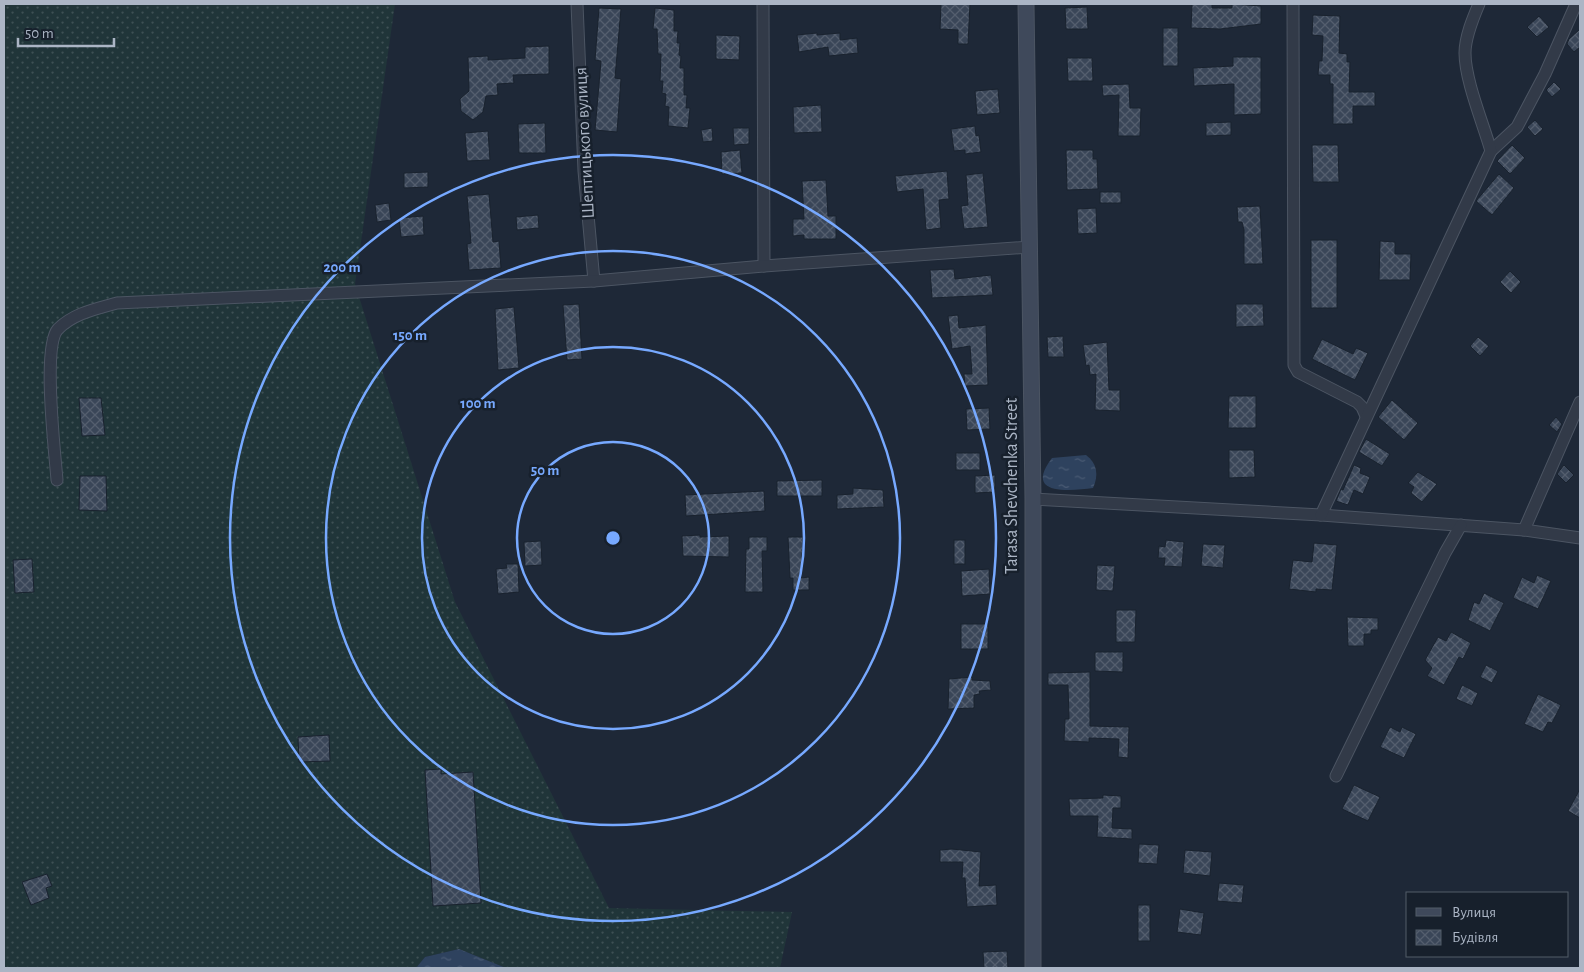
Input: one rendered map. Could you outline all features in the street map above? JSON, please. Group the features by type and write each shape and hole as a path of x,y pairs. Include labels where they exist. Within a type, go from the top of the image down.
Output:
{"street":[{"name":"Шептицького вулиця","path":"578,4 584,171 594,281"},
{"path":"763,4 764,266"},
{"name":"Tarasa Shevchenka Street","path":"1026,4 1033,499 1033,968"},
{"path":"1293,4 1294,365 1298,372 1359,404 1366,416"},
{"path":"1479,4 1472,22 1465,51 1466,66 1491,151"},
{"path":"1321,515 1491,151 1517,127 1545,74 1576,4"},
{"path":"57,480 50,388 53,337 58,329 75,316 117,303 594,281 764,266 1030,247"},
{"path":"1524,530 1580,402"},
{"path":"1033,499 1321,515 1524,530 1580,538"},
{"path":"1336,776 1445,553 1461,525"}],"green space":[{"path":"4,4 395,4 355,284 455,602 609,908 792,912 780,968 506,968 459,949 425,957 416,968 4,968"}],"water":[{"path":"1086,455 1093,462 1096,470 1093,488 1062,490 1046,485 1043,479 1044,470 1052,458"},
{"path":"459,949 506,968 416,968 425,957"}],"building":[{"path":"941,4 970,4 968,44 958,44 958,30 940,29"},
{"path":"1192,4 1212,4 1212,8 1232,8 1232,4 1261,6 1261,24 1220,29 1191,28"},
{"path":"1087,7 1088,29 1066,29 1065,8"},
{"path":"599,8 621,9 615,78 621,79 617,132 595,130 601,61 595,60"},
{"path":"655,8 674,10 674,31 678,31 677,43 680,43 680,68 684,68 684,95 687,95 686,108 690,108 688,128 668,126 669,107 665,106 666,94 662,93 663,81 660,81 661,54 658,54 657,29 653,29"},
{"path":"1313,15 1340,16 1339,53 1347,54 1347,62 1350,62 1349,92 1375,92 1375,106 1353,106 1353,124 1333,124 1333,84 1330,84 1330,75 1318,75 1319,61 1322,61 1323,36 1312,35"},
{"path":"1539,16 1549,27 1537,37 1527,27"},
{"path":"1163,28 1178,28 1178,66 1163,66"},
{"path":"1580,29 1580,47 1574,52 1567,44 1569,39"},
{"path":"817,33 817,35 840,33 840,40 857,38 858,53 829,56 828,47 799,52 797,35"},
{"path":"716,35 740,36 739,60 716,59"},
{"path":"549,46 549,74 513,75 514,83 497,84 498,95 486,96 483,112 473,120 461,111 460,99 469,91 468,57 488,56 488,60 525,58 525,47"},
{"path":"1233,57 1261,57 1261,114 1234,115 1234,84 1194,86 1193,68 1233,66"},
{"path":"1067,58 1092,58 1093,81 1068,81"},
{"path":"1554,82 1561,89 1552,97 1546,90"},
{"path":"1129,84 1130,108 1141,108 1140,136 1118,136 1119,95 1103,96 1102,85"},
{"path":"998,89 1000,113 977,115 975,91"},
{"path":"821,105 822,132 794,133 793,107"},
{"path":"1535,120 1543,129 1535,136 1527,127"},
{"path":"1231,122 1231,135 1206,136 1206,123"},
{"path":"545,123 546,153 519,153 518,124"},
{"path":"975,126 976,136 979,135 981,152 965,154 965,150 954,151 951,129"},
{"path":"712,128 713,141 703,142 701,130"},
{"path":"733,128 749,128 749,144 734,145"},
{"path":"488,131 490,160 467,161 465,133"},
{"path":"1312,145 1338,145 1339,182 1313,182"},
{"path":"1512,145 1525,158 1510,174 1497,161"},
{"path":"740,150 742,173 722,174 721,152"},
{"path":"1066,150 1093,150 1093,159 1097,159 1098,189 1067,190"},
{"path":"947,171 949,199 939,200 941,228 926,230 923,189 897,192 895,176"},
{"path":"428,172 428,187 404,188 404,173"},
{"path":"983,173 988,227 964,229 961,206 968,205 966,175"},
{"path":"1499,174 1514,188 1492,215 1476,201"},
{"path":"826,180 828,216 836,216 836,239 804,239 804,235 793,236 793,219 804,219 802,181"},
{"path":"1100,192 1121,192 1121,203 1100,203"},
{"path":"489,194 493,242 499,241 501,268 469,270 467,244 471,243 467,196"},
{"path":"389,203 391,220 377,222 375,205"},
{"path":"1260,206 1263,264 1244,264 1244,230 1242,222 1238,222 1237,207"},
{"path":"1096,208 1097,233 1078,234 1077,209"},
{"path":"538,215 539,228 517,230 516,217"},
{"path":"423,216 424,235 401,237 399,218"},
{"path":"1311,240 1337,240 1337,308 1311,308"},
{"path":"1380,241 1395,242 1395,254 1411,254 1410,280 1379,280"},
{"path":"954,269 955,279 991,275 993,295 932,298 930,270"},
{"path":"1510,271 1521,282 1511,293 1500,282"},
{"path":"579,304 582,359 567,360 563,305"},
{"path":"1236,304 1263,304 1264,326 1236,327"},
{"path":"514,307 519,368 498,370 495,309"},
{"path":"958,315 959,328 986,325 988,385 965,386 964,374 972,374 970,346 952,349 948,316"},
{"path":"1063,336 1064,357 1048,357 1047,337"},
{"path":"1478,337 1489,346 1480,356 1470,346"},
{"path":"1322,339 1353,354 1356,348 1368,353 1355,380 1312,359"},
{"path":"1107,342 1109,390 1120,390 1120,411 1095,410 1096,374 1090,375 1089,365 1086,366 1083,345"},
{"path":"1229,396 1256,396 1256,428 1228,428"},
{"path":"79,398 101,398 105,435 82,436"},
{"path":"1392,400 1418,423 1404,440 1378,417"},
{"path":"989,408 990,429 967,430 966,409"},
{"path":"1556,417 1562,424 1557,432 1549,425"},
{"path":"1366,439 1390,454 1382,466 1359,452"},
{"path":"1229,450 1254,450 1255,477 1229,478"},
{"path":"956,453 980,453 980,470 956,470"},
{"path":"1354,465 1361,468 1360,473 1370,477 1363,494 1354,490 1348,505 1336,501"},
{"path":"1564,465 1574,475 1566,483 1557,474"},
{"path":"1418,472 1437,484 1422,502 1411,493 1414,487 1408,483"},
{"path":"995,475 995,492 975,493 975,476"},
{"path":"80,476 106,476 107,511 79,510"},
{"path":"822,480 822,496 777,496 777,481"},
{"path":"853,488 883,490 884,507 837,509 837,495 853,494"},
{"path":"764,491 765,511 686,516 685,495"},
{"path":"700,535 700,537 729,536 729,557 683,556 682,536"},
{"path":"749,537 767,537 767,551 762,551 763,592 745,592 746,549 749,549"},
{"path":"788,537 803,537 801,578 809,577 809,590 793,590 793,578 790,578"},
{"path":"954,540 965,540 965,564 954,564"},
{"path":"1166,540 1184,542 1182,567 1164,566 1165,558 1158,558 1159,546 1165,547"},
{"path":"541,541 542,565 525,566 524,542"},
{"path":"1314,543 1337,545 1332,590 1316,589 1316,592 1289,589 1293,560 1312,562"},
{"path":"1203,544 1225,545 1223,568 1201,566"},
{"path":"32,559 34,592 15,593 13,560"},
{"path":"506,564 518,564 519,592 498,594 496,569 507,568"},
{"path":"1097,565 1115,566 1113,591 1096,590"},
{"path":"989,569 990,594 962,596 961,571"},
{"path":"1537,575 1551,581 1538,609 1513,598 1522,577 1534,583"},
{"path":"1484,593 1504,603 1490,631 1468,620 1474,602 1479,604"},
{"path":"1116,610 1136,610 1135,642 1116,642"},
{"path":"1347,617 1378,618 1378,630 1371,630 1371,634 1364,634 1364,646 1348,646"},
{"path":"961,624 988,624 988,649 961,649"},
{"path":"1451,632 1471,643 1463,659 1459,657 1444,685 1427,676 1432,668 1425,660 1438,637 1446,641"},
{"path":"1095,652 1123,652 1123,672 1095,671"},
{"path":"1486,665 1498,671 1492,683 1480,677"},
{"path":"1090,672 1090,726 1129,727 1128,758 1118,757 1119,739 1089,738 1089,742 1064,741 1065,719 1069,719 1068,685 1048,685 1048,673"},
{"path":"972,677 972,680 990,681 991,690 979,691 980,694 974,695 974,708 948,709 949,679"},
{"path":"1462,685 1478,693 1472,706 1456,699"},
{"path":"1538,694 1561,705 1552,723 1548,722 1543,732 1524,724"},
{"path":"1390,727 1400,732 1402,727 1416,734 1404,758 1380,747"},
{"path":"329,735 330,761 299,762 298,737"},
{"path":"441,769 441,774 473,772 481,903 433,906 425,770"},
{"path":"1354,785 1380,797 1368,821 1342,809"},
{"path":"1580,789 1580,818 1568,811"},
{"path":"1103,795 1121,796 1121,808 1113,808 1112,828 1132,829 1132,839 1097,837 1098,816 1070,816 1069,799 1103,798"},
{"path":"1139,844 1159,845 1157,864 1138,863"},
{"path":"952,849 981,852 979,886 996,885 997,905 967,907 965,878 962,878 963,862 940,862 940,850"},
{"path":"1185,850 1212,852 1210,876 1183,873"},
{"path":"47,874 52,886 46,888 49,898 31,905 22,882"},
{"path":"1219,883 1244,885 1242,903 1217,901"},
{"path":"1138,905 1150,905 1150,941 1138,941"},
{"path":"1180,909 1204,913 1201,935 1177,932"},
{"path":"1007,951 1008,968 984,968 983,952"}]}
